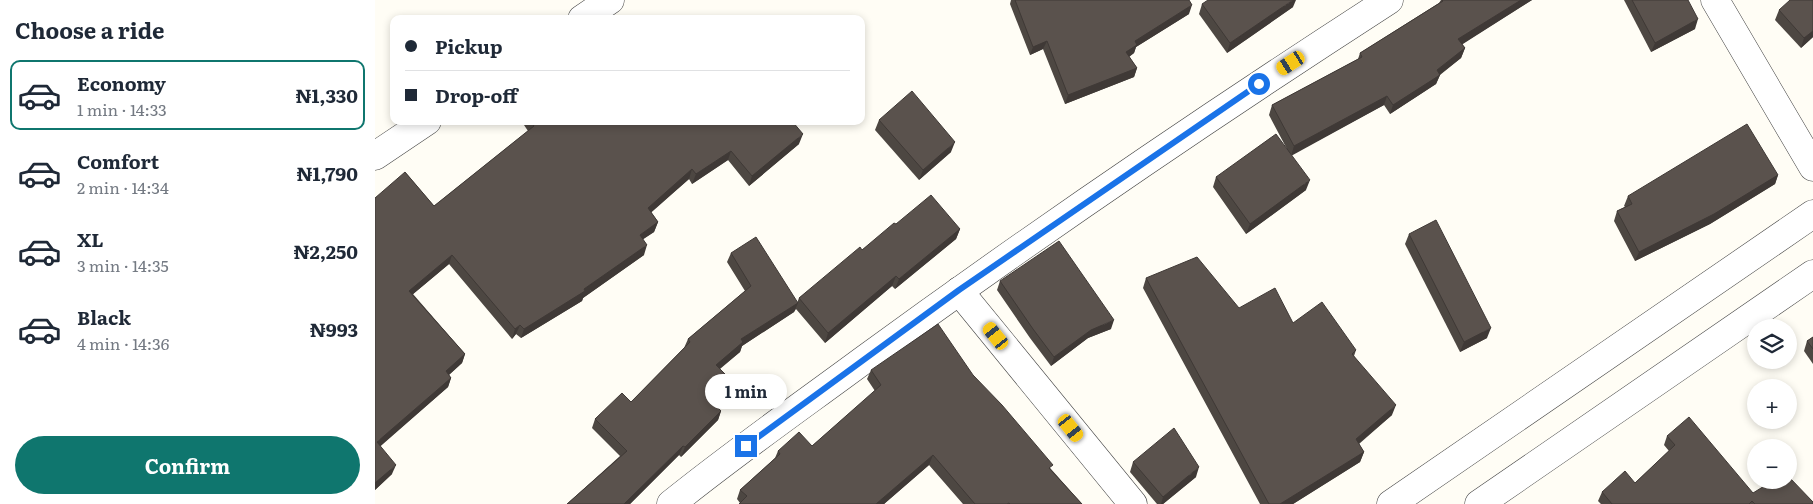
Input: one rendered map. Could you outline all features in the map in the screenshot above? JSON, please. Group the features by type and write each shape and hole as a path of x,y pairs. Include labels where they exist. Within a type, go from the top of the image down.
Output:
{"street":[{"path":"588,15 610,0"},
{"path":"671,504 716,468 959,290 1259,84 1389,0"},
{"path":"1715,0 1813,168"},
{"path":"375,156 421,125"},
{"path":"1391,504 1813,214"},
{"path":"1479,504 1813,274"},
{"path":"959,290 1133,504"}],"building":[{"path":"1015,0 1189,0 1192,5 1135,41 1137,45 1126,52 1137,68 1068,95 1047,41 1033,47"},
{"path":"1208,0 1293,0 1230,43 1202,4"},
{"path":"1442,0 1521,0 1458,39 1465,48 1437,70 1440,75 1393,105 1387,96 1294,146 1272,105 1362,57 1360,53"},
{"path":"1632,0 1688,0 1698,19 1655,43"},
{"path":"1790,0 1813,0 1813,31 1804,38 1779,10"},
{"path":"912,91 955,142 923,170 879,120"},
{"path":"1747,124 1778,175 1714,214 1639,252 1617,211 1632,204 1628,196"},
{"path":"795,125 803,134 752,176 731,151 696,174 692,169 648,208 658,222 640,235 647,245 584,289 585,291 524,329 520,325 515,329 452,255 409,291 465,354 446,371 451,378 377,442 396,465 375,483 375,198 405,172 434,206 534,126"},
{"path":"1276,134 1310,180 1250,224 1216,177"},
{"path":"931,195 960,229 899,279 896,276 828,333 799,298 860,247 862,250"},
{"path":"1436,220 1491,328 1464,342 1409,234"},
{"path":"756,237 798,303 741,339 743,342 716,365 727,376 707,396 721,411 624,504 567,504 627,451 595,419 622,393 631,402 690,342 688,339 751,286 731,253"},
{"path":"1059,241 1114,320 1091,330 1054,357 1000,281"},
{"path":"1197,257 1239,308 1275,288 1293,323 1322,302 1356,350 1352,354 1396,405 1356,439 1364,452 1280,504 1269,504 1146,278"},
{"path":"938,324 973,375 1002,405 1053,465 1049,468 1082,504 975,504 933,455 876,504 739,504 747,496 740,490 780,454 778,451 799,432 812,446 881,385 871,370"},
{"path":"1813,337 1813,349 1807,341"},
{"path":"1689,417 1747,486 1747,489 1753,493 1759,489 1797,489 1797,485 1813,504 1755,504 1752,501 1749,504 1612,504 1602,492 1625,471 1635,483 1675,445 1667,436"},
{"path":"1174,428 1199,467 1163,497 1133,462"}],"route":[{"path":"746,446 959,290 1259,84"}]}
